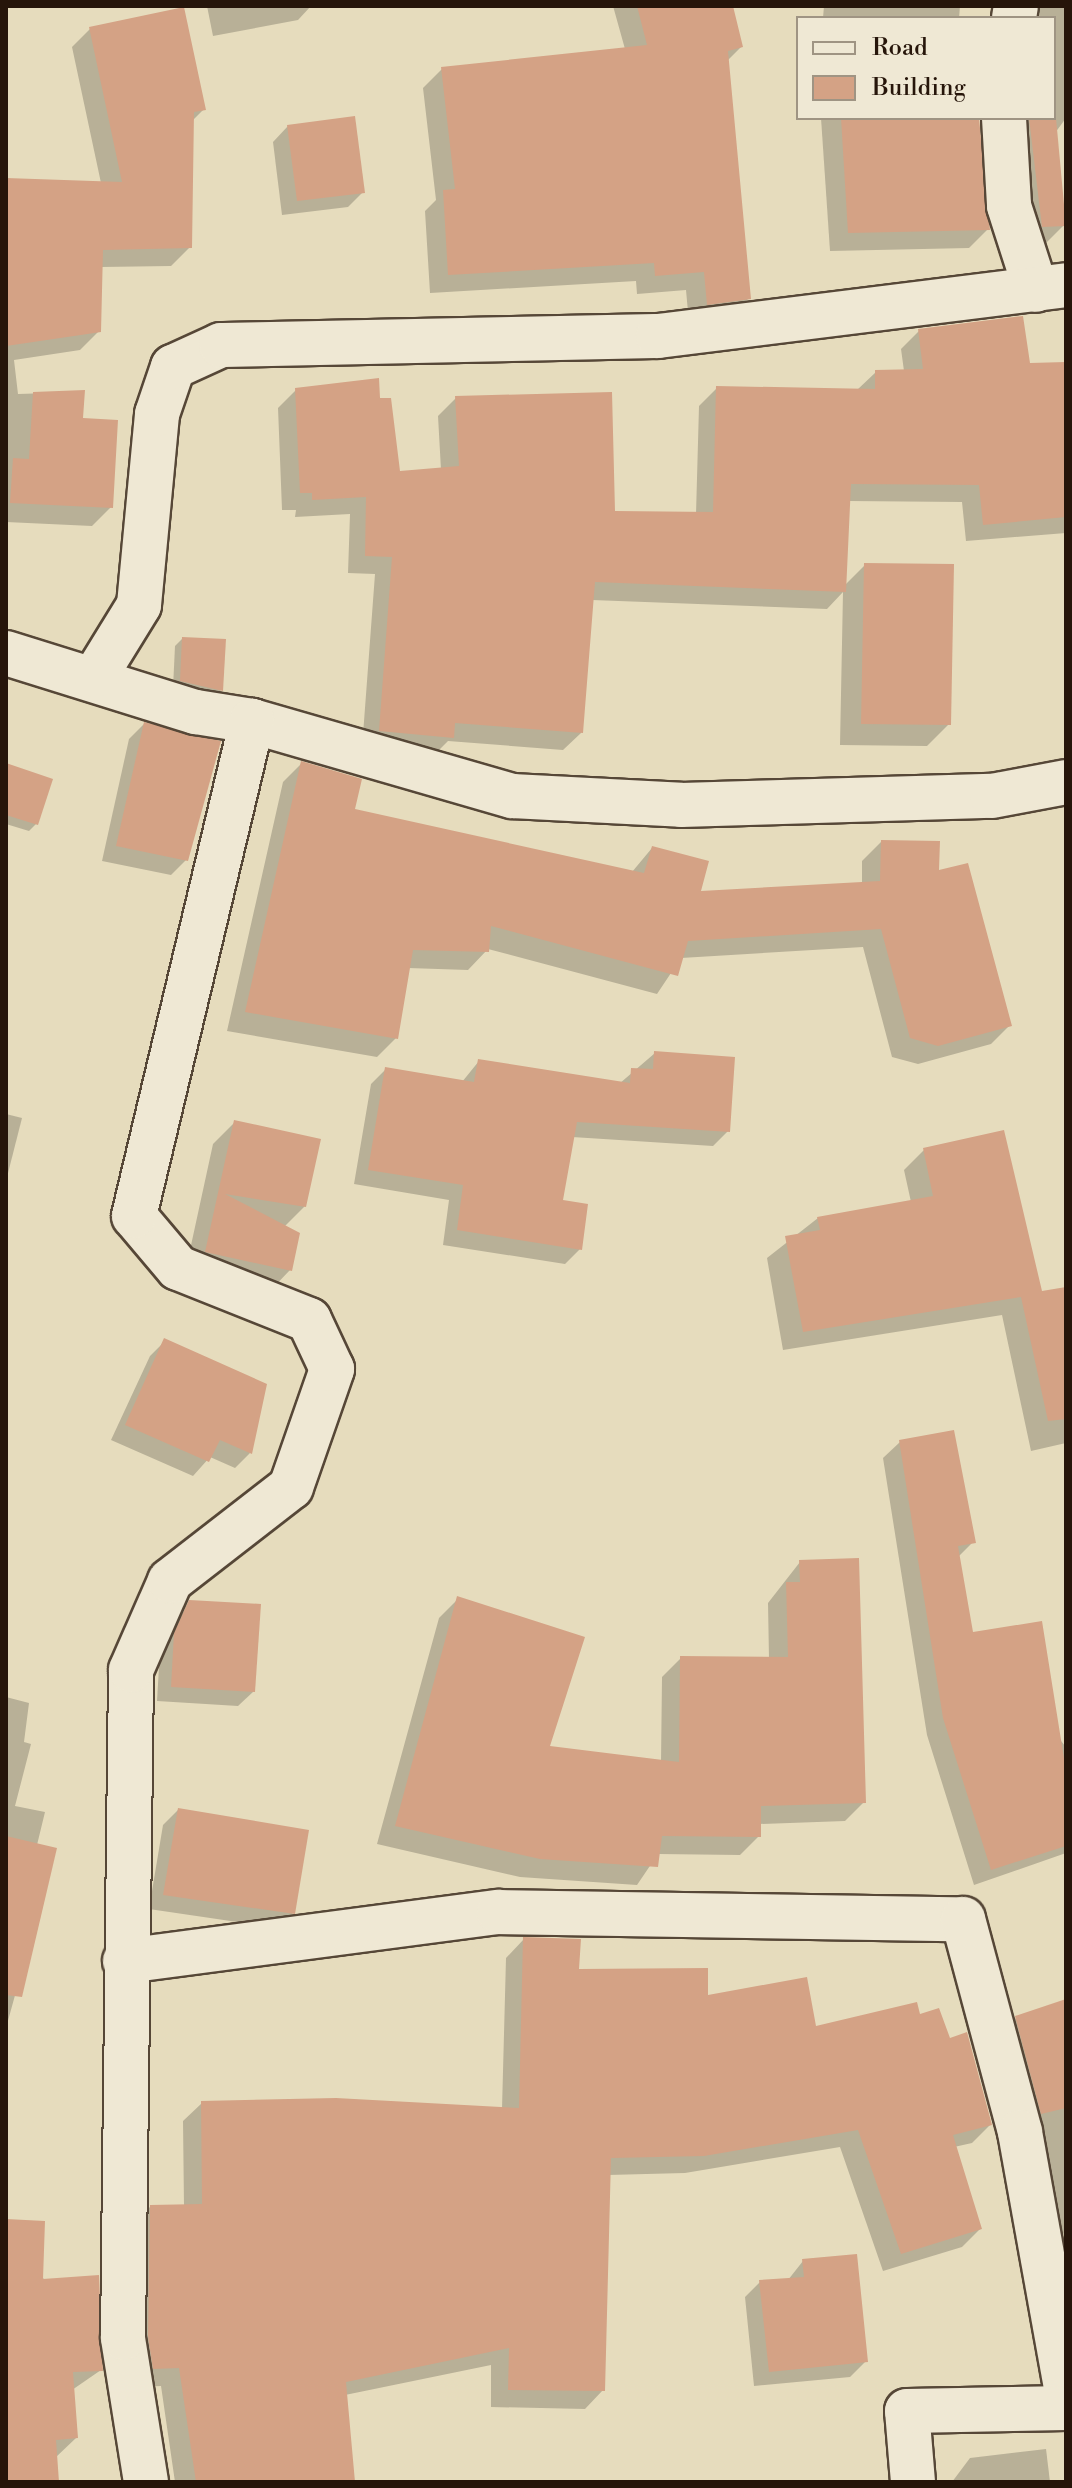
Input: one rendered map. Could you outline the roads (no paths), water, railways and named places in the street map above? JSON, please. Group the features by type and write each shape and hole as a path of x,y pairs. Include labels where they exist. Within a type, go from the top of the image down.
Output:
{"street":[{"path":"96,675 139,605 157,414 173,367 221,345 658,336 1051,288 1009,206 1004,120"},
{"path":"6,653 96,675 196,712 252,721 512,796 681,805 992,796 1066,782"},
{"path":"146,2482 123,2338 125,1961 131,1670 170,1581 291,1487 332,1369 309,1320 178,1268 134,1216 252,721"},
{"path":"125,1961 499,1912 963,1919 1020,2132 1066,2387"},
{"path":"913,2482 907,2411 1066,2408"}]}
